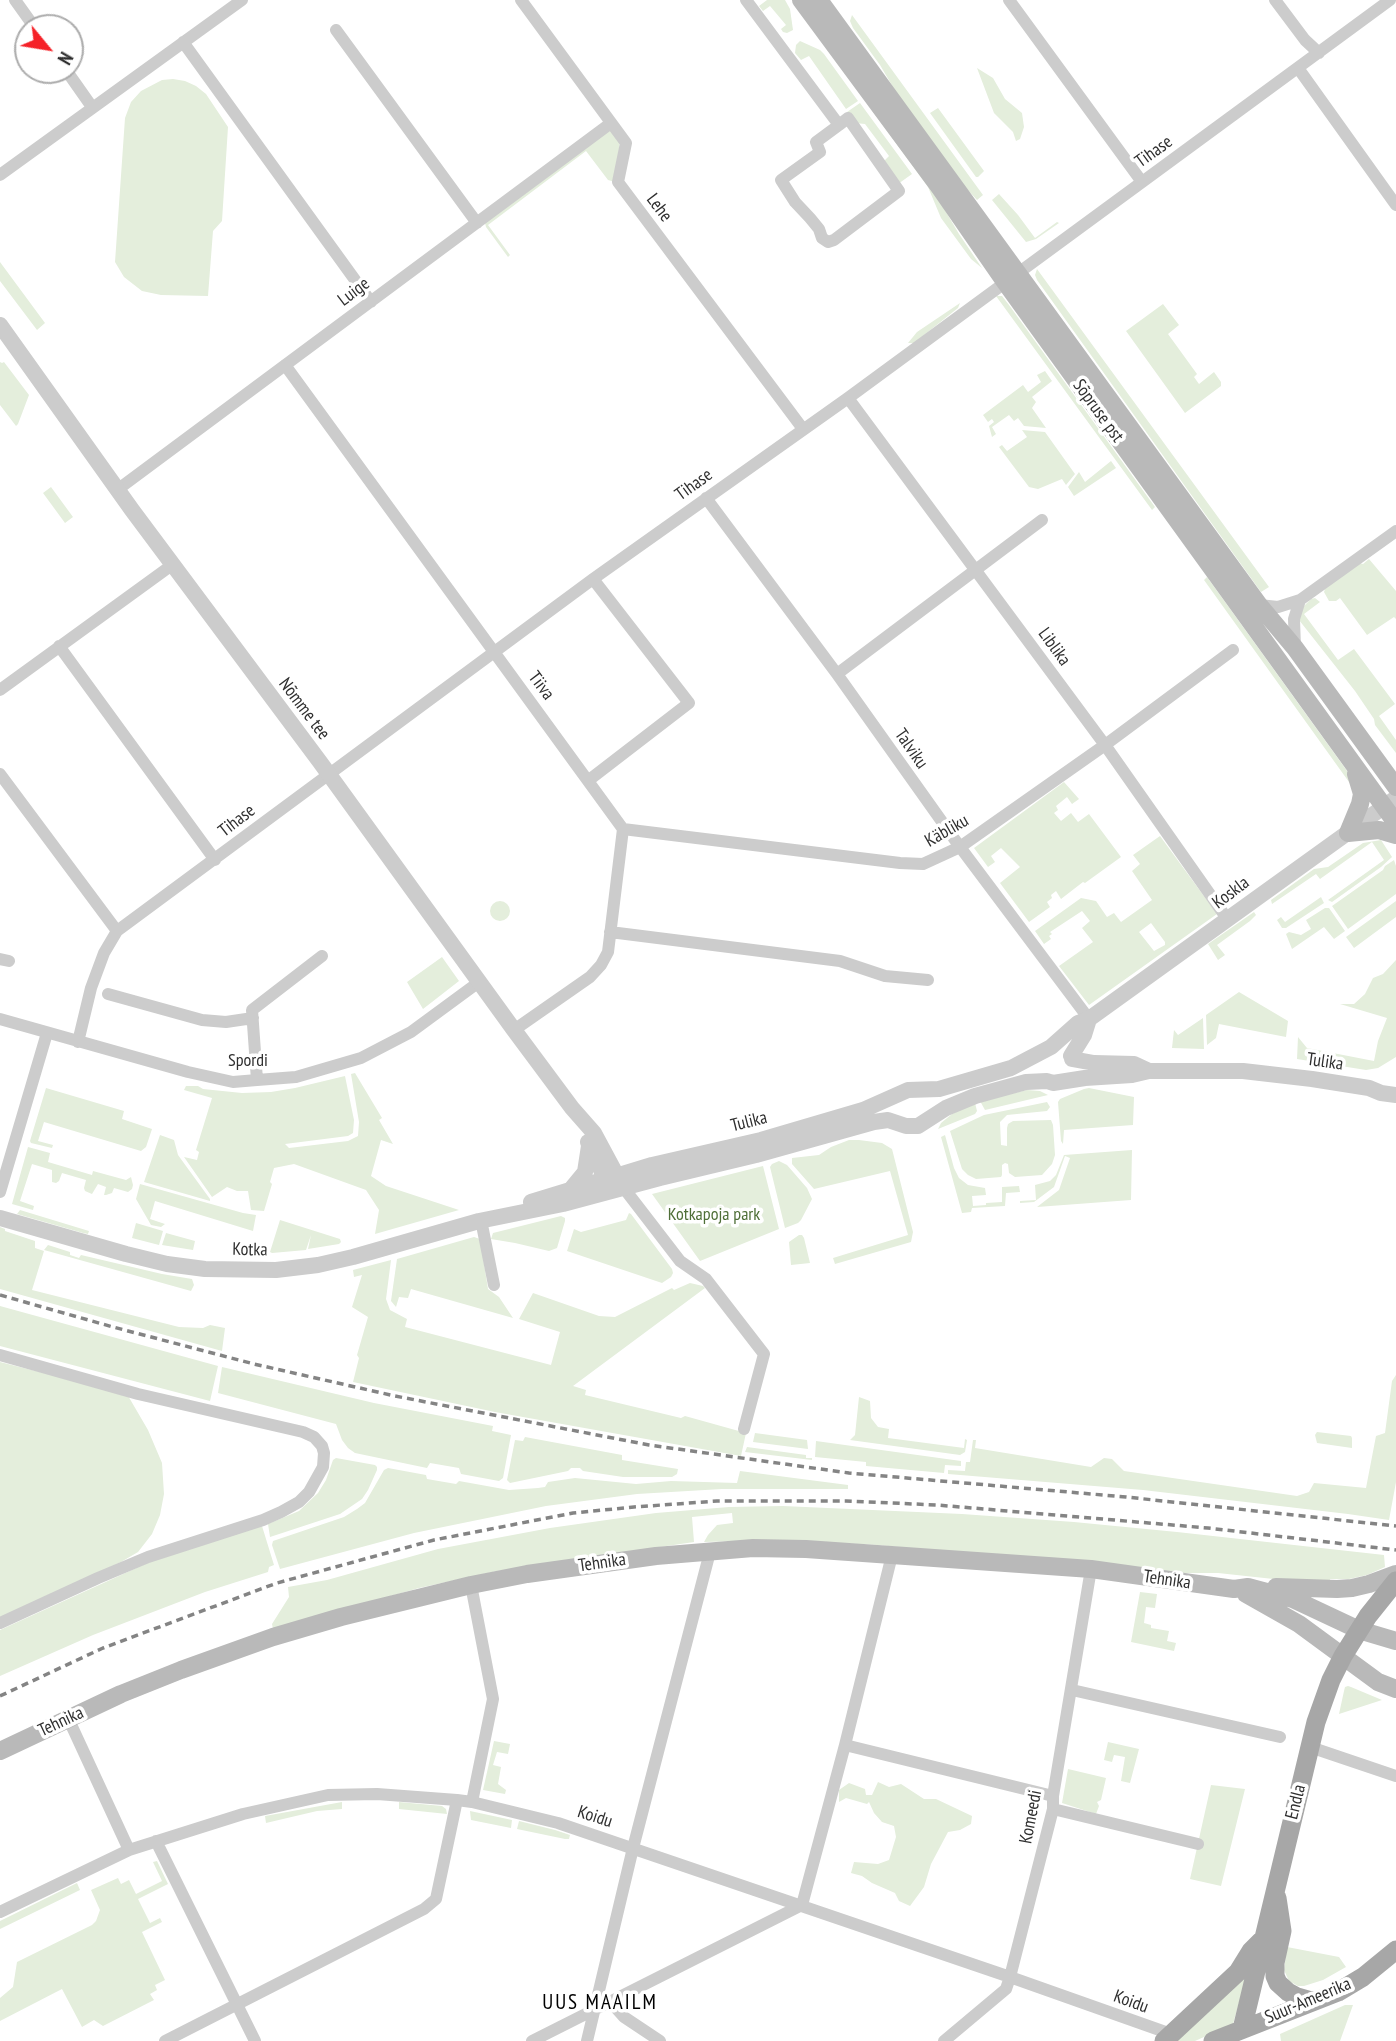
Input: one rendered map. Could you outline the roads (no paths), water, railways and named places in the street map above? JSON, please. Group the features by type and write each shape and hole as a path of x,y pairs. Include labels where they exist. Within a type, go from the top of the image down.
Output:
{"main road":[{"name":"Sõpruse pst","path":"801,0 940,188 1012,277 1259,605 1295,648 1396,787"},
{"name":"Sõpruse pst","path":"819,0 1352,761 1390,802 1396,823"},
{"path":"1373,757 1396,769"},
{"path":"1352,761 1362,794 1348,833 1379,830 1396,835"},
{"name":"Tehnika","path":"0,1751 169,1674 273,1637 341,1617 471,1585 607,1562 753,1548 806,1549 1091,1569 1241,1588 1293,1599 1359,1630 1396,1641"},
{"path":"1241,1588 1347,1588 1369,1584 1396,1574"},
{"name":"Endla","path":"1240,2035 1320,1711 1343,1656 1396,1581"},
{"name":"Tehnika","path":"1241,1588 1299,1624 1378,1682 1396,1689"},
{"path":"1360,1669 1396,1679"},
{"path":"1276,1887 1282,1931 1275,1976 1288,1992 1311,2001"},
{"path":"1168,2038 1238,1972 1264,1937"},
{"name":"Suur-Ameerika","path":"1213,2041 1240,2035 1311,2001 1338,1992 1363,1977 1396,1950"}],"street":[{"path":"0,175 242,0"},
{"name":"Lehe","path":"522,0 626,144 618,182 803,429"},
{"path":"746,0 839,125"},
{"path":"1009,0 1142,182"},
{"path":"1275,0 1305,40 1319,53"},
{"name":"Tihase","path":"78,1042 91,988 104,953 117,930 593,579 848,398 1390,0"},
{"path":"336,30 477,223"},
{"path":"183,42 371,302"},
{"path":"1298,68 1396,205"},
{"path":"76,84 92,107"},
{"path":"848,118 899,191 828,242 794,202 781,180 820,152 816,142 839,125 848,118"},
{"name":"Luige","path":"117,490 611,123"},
{"name":"Nõmme tee","path":"2,329 117,490 572,1108 616,1180"},
{"name":"Tiiva","path":"285,365 623,829"},
{"name":"Liblika","path":"848,398 1105,745 1228,920"},
{"name":"Talviku","path":"706,498 837,674 1087,1027"},
{"path":"837,674 1042,520"},
{"path":"1259,605 1278,607 1300,600 1396,531"},
{"path":"0,690 172,565"},
{"path":"589,780 689,703 593,579"},
{"path":"1295,648 1294,619 1300,600"},
{"path":"59,646 215,860"},
{"name":"Käbliku","path":"623,829 917,865 960,848 1233,650"},
{"path":"0,774 117,930"},
{"name":"Koskla","path":"1071,1057 1087,1027 1390,802"},
{"path":"514,1030 590,977 601,965 608,952 623,829"},
{"path":"610,932 839,961 885,976 928,980"},
{"path":"257,1080 252,1010 322,956"},
{"name":"Spordi","path":"0,1019 188,1073 233,1082 296,1077 361,1058 411,1032 479,982"},
{"path":"108,994 202,1020 253,1018"},
{"name":"Koskla","path":"1046,1050 1078,1023 1087,1027"},
{"path":"1087,1027 1092,1050 1109,1062"},
{"path":"0,1192 47,1032"},
{"path":"918,1090 924,1093 930,1102 930,1114 918,1126 906,1126 894,1112 894,1106 898,1095 908,1090 939,1089 975,1080 1011,1068 1046,1050 1061,1047 1071,1057 1072,1071 1068,1078 1054,1081 1038,1071 1038,1058 1046,1050"},
{"name":"Tulika","path":"1071,1057 1094,1063 1134,1064 1149,1071"},
{"name":"Tulika","path":"927,1119 975,1096 1026,1082 1132,1075 1149,1071 1243,1072 1369,1088 1396,1095"},
{"name":"Tulika","path":"1369,1088 1396,1083"},
{"name":"Tulika","path":"616,1180 652,1165 722,1156 863,1110 898,1095"},
{"name":"Tulika","path":"616,1180 874,1122 888,1120 901,1123"},
{"path":"571,1189 585,1172 592,1138 626,1161 652,1165"},
{"path":"616,1180 680,1261 706,1279 764,1354 744,1429"},
{"name":"Kotka","path":"500,1215 541,1198 616,1180"},
{"name":"Kotka","path":"0,1218 167,1264 205,1269 276,1270 353,1258 500,1215 563,1204 616,1180"},
{"path":"481,1220 494,1285"},
{"path":"0,1355 138,1394 303,1432 314,1437 324,1453 323,1467 309,1492 299,1502 281,1512 148,1557 0,1623"},
{"path":"587,2041 633,1848 710,1552"},
{"path":"532,2041 802,1905 892,1555"},
{"name":"Komeedi","path":"944,2041 1006,1989 1010,1977 1053,1803 1091,1569"},
{"path":"471,1585 493,1699 472,1802"},
{"path":"1072,1690 1280,1737"},
{"path":"68,1718 129,1850"},
{"path":"845,1745 1198,1844"},
{"path":"1310,1747 1396,1776"},
{"name":"Koidu","path":"0,1912 129,1850 243,1814 328,1795 377,1794 457,1800 558,1823 633,1848 1010,1977 1168,2038"},
{"path":"165,2041 424,1909 436,1899 457,1800"},
{"path":"156,1841 255,2041"},
{"path":"614,2000 624,2017 660,2041"}],"railway":[{"path":"0,1295 254,1364 395,1396 649,1445 849,1473 1126,1497 1396,1526"},
{"path":"0,1696 103,1648 277,1583 434,1540 573,1513 717,1501 846,1501 937,1505 1208,1528 1396,1550"}],"district":[{"name":"UUS MAAILM","path":"600,2003"}],"park label":[{"name":"Kotkapoja park","path":"714,1215"}]}
